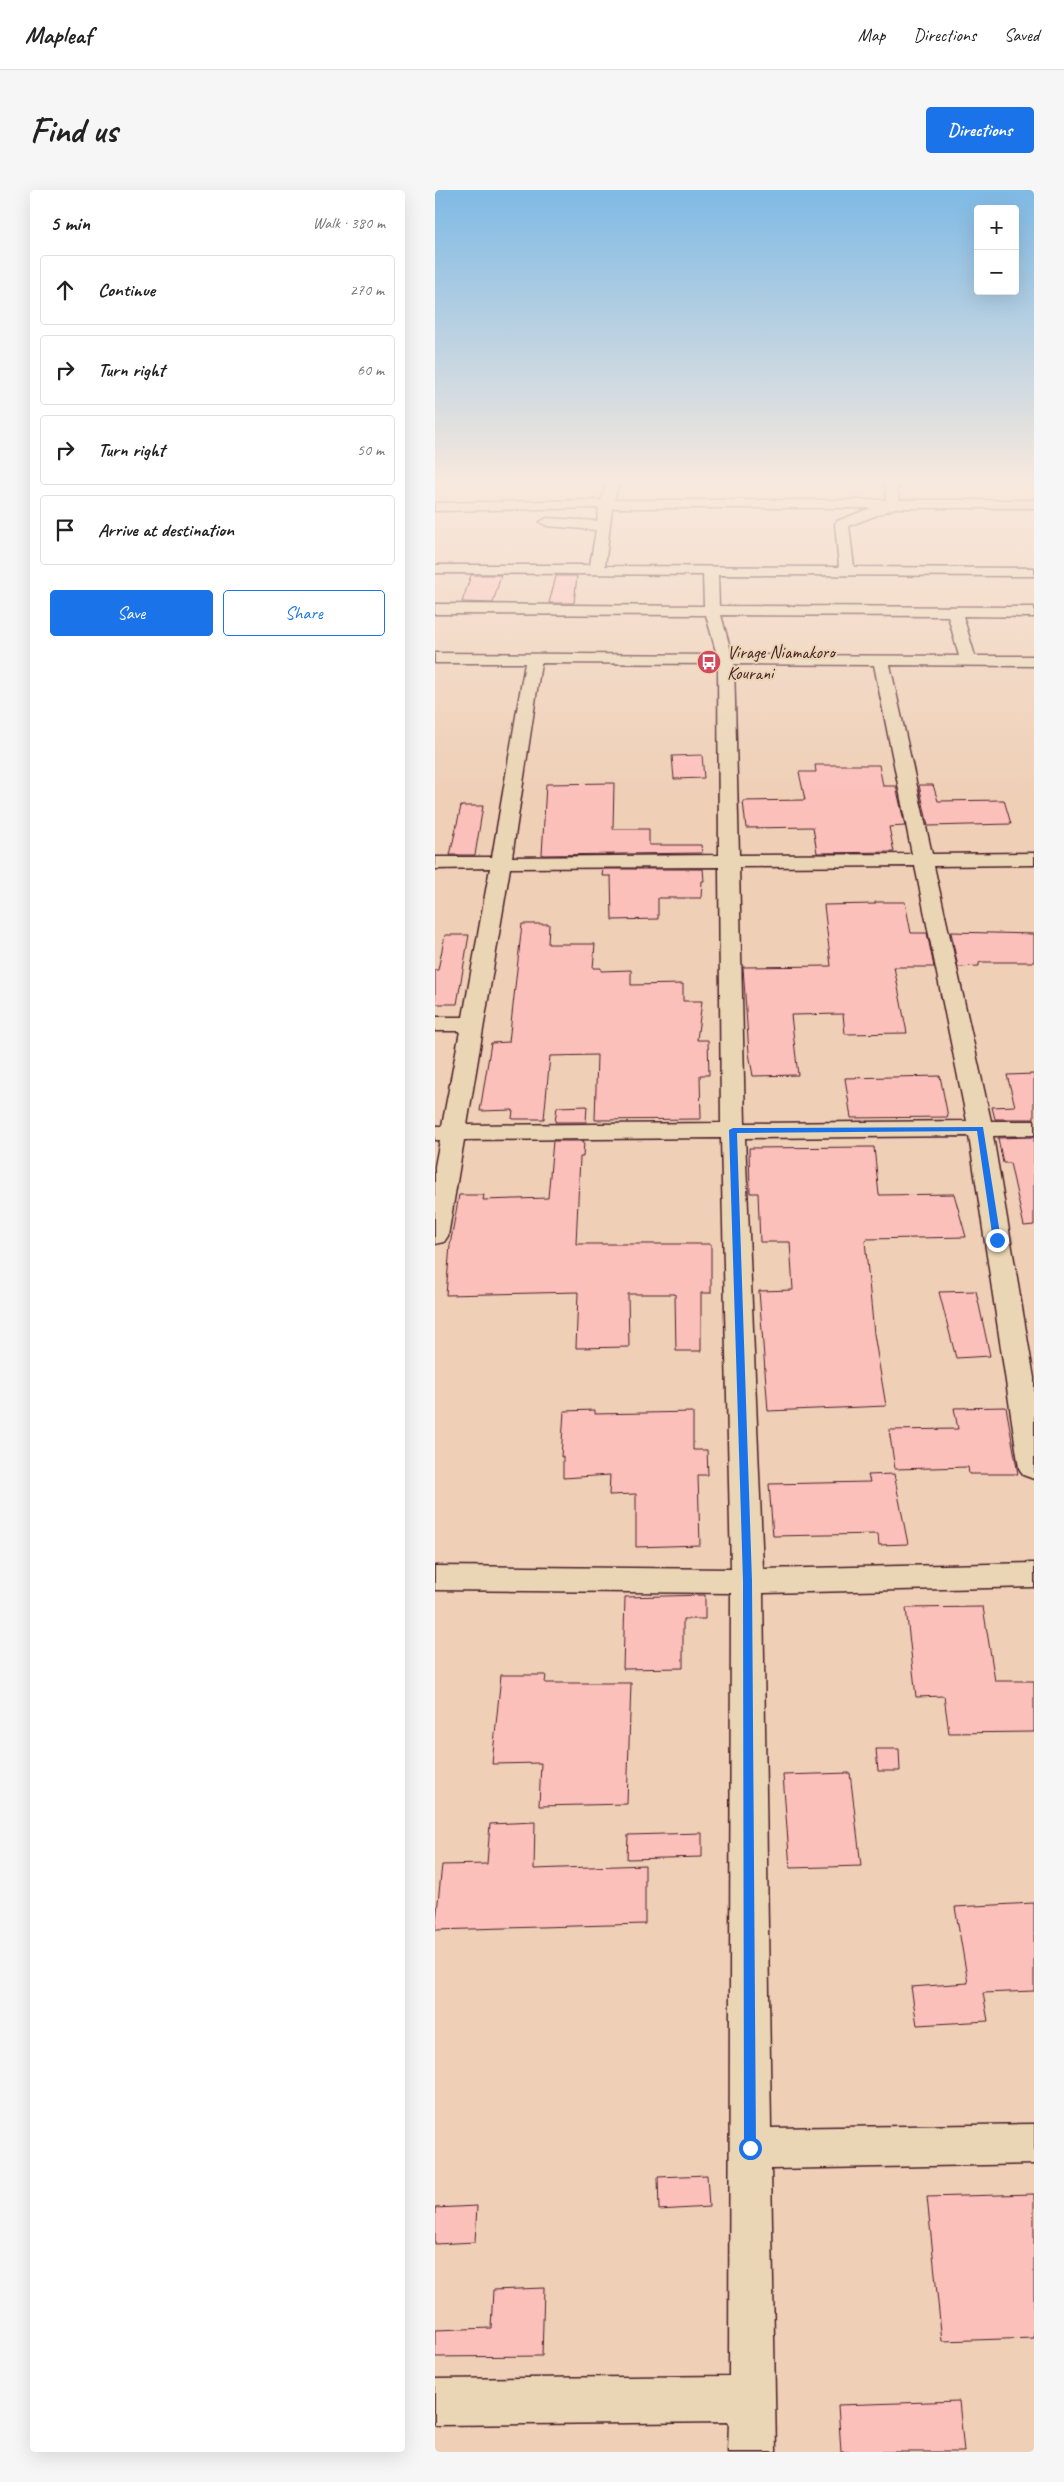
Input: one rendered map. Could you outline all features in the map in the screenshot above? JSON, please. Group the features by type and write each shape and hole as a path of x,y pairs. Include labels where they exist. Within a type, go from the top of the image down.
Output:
{"street":[{"path":"711,586 712,610 726,660 733,1130 747,1581 753,2452"},
{"path":"435,609 1034,612"},
{"path":"954,611 968,660"},
{"path":"435,658 1034,661"},
{"path":"435,1236 444,1133 472,1024 501,863 534,659"},
{"path":"881,660 980,1128 1034,1468"},
{"path":"435,863 1034,859"},
{"path":"435,1024 472,1024"},
{"path":"444,1133 1034,1128"},
{"path":"435,1578 747,1581 1034,1575"},
{"path":"750,2148 1034,2144"},
{"path":"435,2402 752,2399"}],"building":[{"path":"467,586 498,586 493,603 462,602"},
{"path":"554,586 576,586 574,603 549,603"},
{"path":"702,755 704,778 674,779 672,756"},
{"path":"815,765 879,765 883,786 896,786 905,826 889,827 894,852 817,853 813,827 746,828 743,801 805,800 799,772 816,772"},
{"path":"614,783 613,829 649,829 649,845 701,845 702,853 542,855 546,784"},
{"path":"919,785 933,785 938,801 1004,800 1011,824 928,826"},
{"path":"461,806 483,806 475,855 450,855"},
{"path":"603,869 703,869 704,881 702,881 701,898 658,898 658,919 612,920 611,876 602,876"},
{"path":"875,902 905,902 911,933 927,933 934,967 894,967 907,1033 845,1034 843,1014 791,1015 798,1075 753,1076 749,1053 743,967 831,966 824,905 875,904"},
{"path":"522,924 549,924 548,944 595,944 593,968 601,968 601,971 631,970 631,985 683,984 683,1001 702,1001 697,1040 708,1040 709,1075 700,1075 701,1119 595,1120 597,1055 550,1056 544,1119 512,1119 513,1110 480,1111 491,1043 509,1042"},
{"path":"951,932 1034,934 1034,962 982,962 979,963 979,966 958,967"},
{"path":"445,935 469,935 457,1004 435,1004 435,970 438,970"},
{"path":"1034,1074 1034,1119 995,1119 992,1107 1015,1106 1007,1075"},
{"path":"940,1076 948,1117 851,1118 845,1078"},
{"path":"587,1106 586,1122 555,1122 557,1107"},
{"path":"1034,1137 1034,1225 1024,1226 1010,1163 1003,1163 998,1138"},
{"path":"553,1141 584,1141 583,1157 580,1157 576,1244 711,1244 711,1293 701,1293 701,1351 676,1351 675,1294 628,1294 629,1347 576,1348 578,1292 446,1295 450,1245 459,1195 484,1195 483,1200 548,1198"},
{"path":"874,1147 879,1195 954,1194 966,1237 867,1239 865,1241 874,1334 886,1406 768,1411 759,1291 793,1290 790,1242 760,1242 758,1193 750,1193 749,1148"},
{"path":"976,1291 990,1356 956,1358 939,1292"},
{"path":"1006,1407 1018,1474 969,1474 968,1467 895,1469 889,1430 958,1429 954,1408"},
{"path":"595,1410 595,1414 693,1412 693,1450 707,1450 708,1475 698,1475 700,1545 636,1547 636,1494 609,1495 610,1475 563,1478 563,1456 561,1457 564,1411"},
{"path":"894,1474 908,1544 879,1545 878,1534 773,1536 769,1484 870,1482 868,1475"},
{"path":"705,1595 705,1619 683,1619 683,1668 623,1669 625,1597"},
{"path":"983,1607 995,1681 1034,1681 1034,1732 949,1733 944,1696 916,1697 906,1608"},
{"path":"501,1675 546,1675 545,1683 631,1683 627,1804 539,1806 541,1763 492,1764"},
{"path":"876,1749 899,1749 900,1771 878,1771"},
{"path":"850,1773 861,1866 790,1868 783,1775"},
{"path":"535,1822 534,1869 645,1865 645,1924 435,1930 442,1865 487,1864 490,1824"},
{"path":"702,1833 702,1857 627,1859 628,1835"},
{"path":"1034,1903 1034,1991 983,1993 988,2021 917,2025 911,1987 968,1983 955,1907"},
{"path":"707,2175 709,2207 659,2210 658,2177"},
{"path":"1034,2194 1034,2338 942,2341 927,2197"},
{"path":"477,2206 475,2242 435,2244 435,2208"},
{"path":"544,2288 542,2356 435,2357 435,2330 491,2328 493,2290"},
{"path":"959,2401 964,2452 841,2452 838,2405"}],"place":[{"name":"Virage Niamakoro Kourani","path":"709,662"}],"route":[{"path":"750,2148 747,1581 733,1130 980,1128 997,1240"}]}
